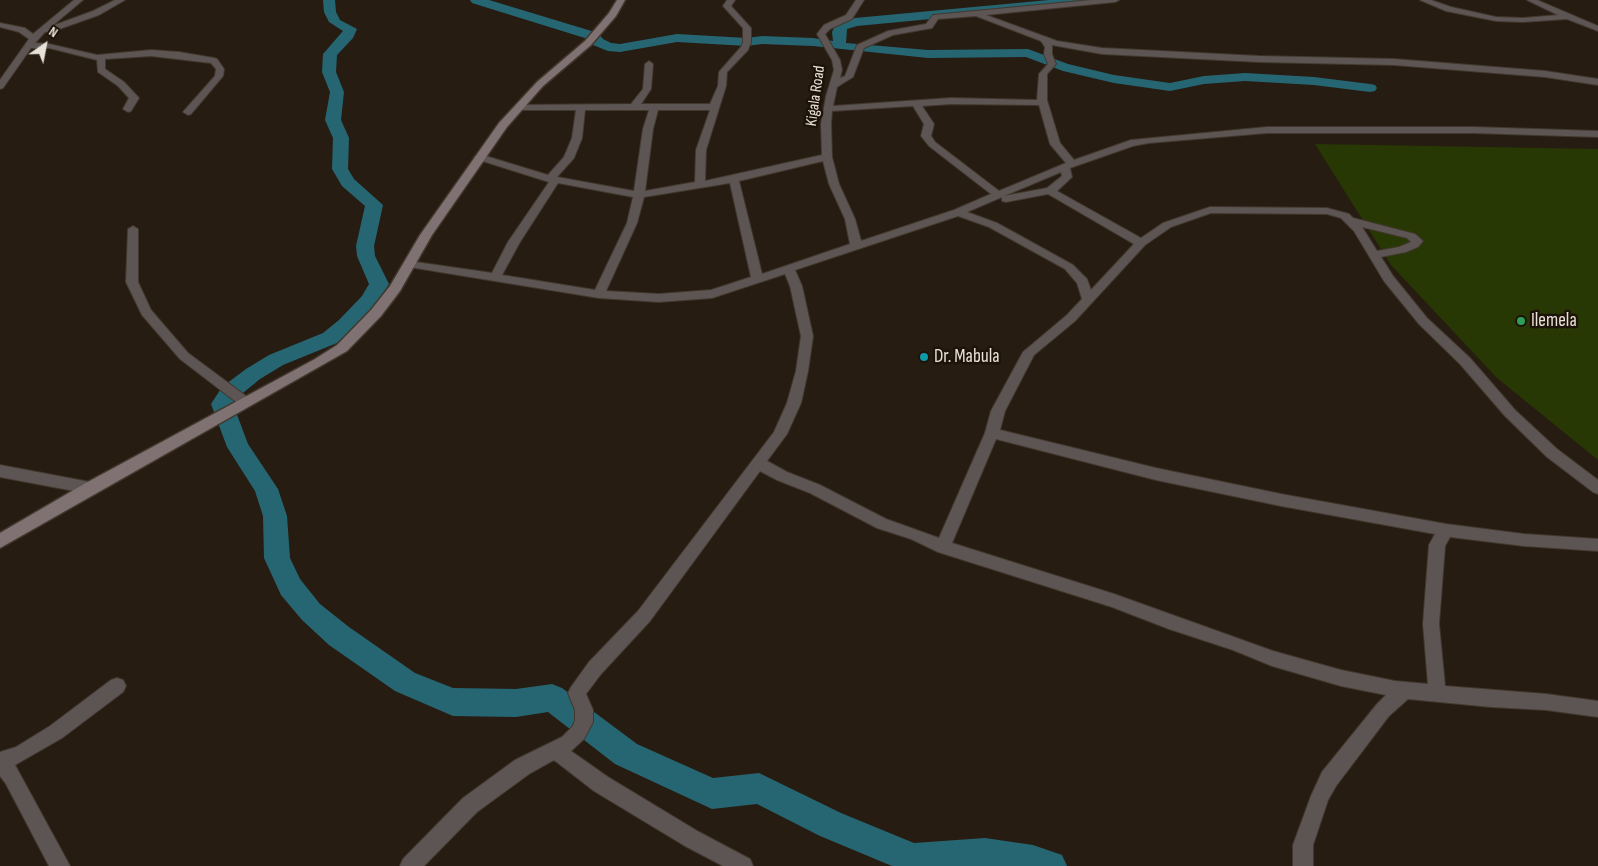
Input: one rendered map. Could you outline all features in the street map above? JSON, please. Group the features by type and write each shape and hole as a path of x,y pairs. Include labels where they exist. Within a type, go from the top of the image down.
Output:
{"street":[{"path":"0,86 32,40 78,0"},
{"path":"32,40 118,2 131,0"},
{"path":"0,541 90,488 320,362 342,348 376,313 426,235 503,125 540,84 588,43 613,14 621,0"},
{"path":"700,185 701,150 714,107 734,64 747,42 747,28 727,6 730,0"},
{"name":"Kigala Road","path":"856,245 850,219 834,184 827,157 826,124 838,70 836,60 821,32 849,17 860,0"},
{"path":"834,85 849,77 860,47 891,33 929,26 936,17 1115,0"},
{"path":"1424,0 1449,9 1496,19 1523,20 1569,16"},
{"path":"1531,0 1598,29"},
{"path":"977,14 1045,40 1076,48 1102,51 1259,60 1394,62 1544,74 1598,82"},
{"path":"0,25 22,30 32,40 49,46 98,56 151,53 178,54 214,61 220,69 219,76 188,112"},
{"path":"983,201 1000,200 1050,191 1067,177 1068,166 1055,144 1042,103 1042,76 1052,64 1048,54 1049,47 1045,40"},
{"path":"98,56 101,58 101,67 105,74 121,84 134,98 128,109"},
{"path":"634,107 647,89 649,64"},
{"path":"828,109 961,101 1003,103 1028,101 1042,103"},
{"path":"916,105 928,124 929,130 926,136 932,144 998,195"},
{"path":"600,294 632,223 639,194 642,164 655,106"},
{"path":"520,107 714,107"},
{"path":"495,278 552,179 569,158 577,138 582,107"},
{"path":"409,264 600,294 659,298 685,297 712,294 958,212 1068,166 1131,143 1242,132 1473,130 1598,134"},
{"path":"479,157 552,179 618,192 639,194 734,179 827,157"},
{"path":"734,179 758,279"},
{"path":"1050,191 1141,243"},
{"path":"943,546 992,433 998,411 1029,352 1071,318 1141,243 1167,225 1198,212 1210,210 1327,211 1345,216 1358,229 1388,278 1423,321 1464,360 1510,413 1552,453 1598,488"},
{"path":"958,212 994,225 1069,267 1083,282 1088,300"},
{"path":"1351,221 1411,236 1417,241 1414,245 1402,250 1374,255"},
{"path":"133,229 132,282 146,312 184,356 245,402"},
{"path":"410,866 470,805 522,767 556,751 568,743 578,733 584,722 584,710 577,693 594,668 644,616 760,464 780,434 794,403 802,371 807,336 796,286 789,269"},
{"path":"992,433 1156,474 1446,530 1524,540 1598,545"},
{"path":"760,464 782,476 815,489 882,524 915,534 943,546 1114,601 1168,622 1235,643 1272,658 1341,678 1405,690 1546,702 1598,709"},
{"path":"0,471 90,488"},
{"path":"1420,525 1437,545"},
{"path":"1437,694 1431,624 1437,545 1446,530"},
{"path":"60,866 14,777 1,762 22,753 56,732 117,686"},
{"path":"1303,866 1303,845 1320,796 1329,779 1383,710 1405,690"},
{"path":"556,751 600,784 692,839 743,866"}],"green space":[{"name":"Ilemela","path":"1315,144 1598,149 1598,460 1497,378 1391,265"}],"waterway":[{"path":"329,0 330,12 335,22 350,29 348,35 330,54 329,72 337,92 333,120 341,138 340,169 348,182 374,205 365,246 366,256 379,284 369,300 346,325 330,338 276,360 253,374 230,392 222,404 238,447 266,489 275,516 277,558 290,587 311,612 339,636 405,682 453,702 516,703 552,698 626,754 712,794 759,788 831,825 914,859 985,854 1033,861 1051,866"},
{"path":"476,0 593,36 598,42 608,47 620,48 677,38 747,42 762,40 813,42 840,46"},
{"path":"840,46 839,32 841,27 855,22 1089,0"},
{"path":"840,46 928,54 1028,53 1063,67 1114,79 1170,87 1204,80 1245,77 1314,81 1370,88"}],"place":[{"name":"Ilemela","path":"1521,321"},
{"name":"Dr. Mabula","path":"924,357"}]}
